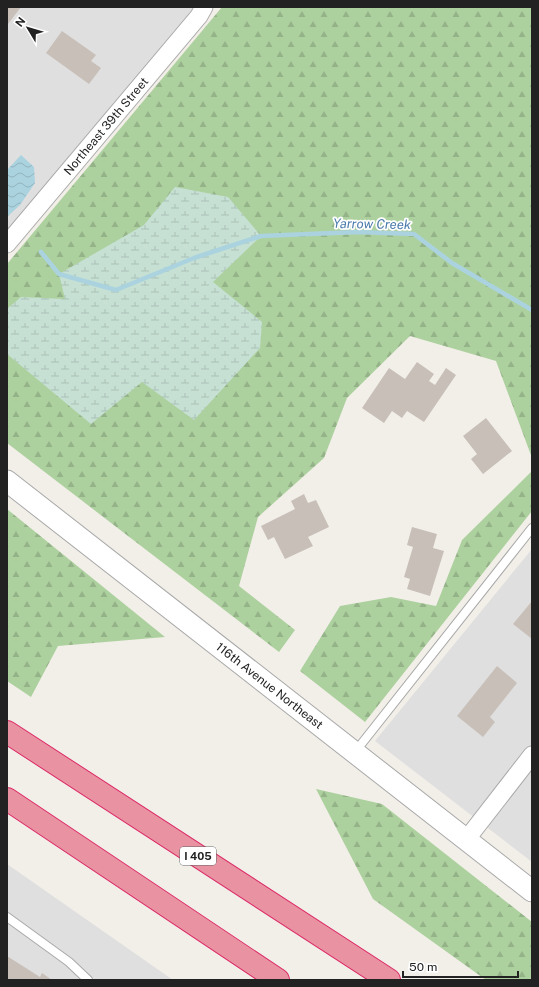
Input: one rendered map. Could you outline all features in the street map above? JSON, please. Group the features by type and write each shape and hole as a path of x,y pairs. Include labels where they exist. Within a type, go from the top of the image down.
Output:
{"highway":[{"name":"I 405","path":"7,732 389,980"},
{"path":"7,799 278,980"}],"street":[{"name":"Northeast 39th Street","path":"7,244 199,16 204,7"},
{"name":"116th Avenue Northeast","path":"7,481 532,891"},
{"path":"466,840 532,755"}],"lane":[{"path":"354,752 532,528"},
{"path":"7,917 69,962 88,980"}],"shaded area":[{"path":"7,7 203,7 7,241"},
{"path":"532,549 532,862 375,741"},
{"path":"7,864 173,980 7,980"}],"green space":[{"path":"222,7 532,7 532,458 496,361 410,336 347,398 324,458 258,517 239,586 295,630 279,652 7,443 7,264"},
{"path":"175,187 228,197 261,236 213,282 262,322 260,348 194,420 142,382 91,424 7,354 7,309 21,297 65,299 59,274 144,225"},
{"path":"532,471 532,511 365,722 300,671 340,606 391,597 436,606 462,540"},
{"path":"7,509 165,637 58,646 31,697 7,681"},
{"path":"316,789 382,804 532,922 532,980 486,980 373,899"}],"water":[{"path":"21,155 34,167 35,183 20,205 7,217 7,170"}],"building":[{"path":"7,7 21,7 8,24 7,23"},
{"path":"62,31 96,55 91,61 101,68 89,84 46,53"},
{"path":"417,362 434,374 429,381 435,385 446,368 456,375 424,422 407,411 402,418 392,411 384,423 362,408 389,368 405,379"},
{"path":"486,418 512,451 483,474 471,459 477,454 463,436"},
{"path":"304,494 308,503 316,500 329,527 308,537 313,546 285,559 274,537 268,540 261,526 295,509 291,501"},
{"path":"412,527 437,534 433,548 444,551 430,596 407,589 410,579 404,577 413,547 407,545"},
{"path":"532,601 532,639 513,624"},
{"path":"497,666 517,683 490,717 495,722 483,737 457,716"},
{"path":"7,956 40,977 42,973 52,980 7,980"}],"waterway":[{"name":"Yarrow Creek","path":"41,252 59,274 116,290 194,258 261,236 358,232 414,234 452,263 532,310"}]}
